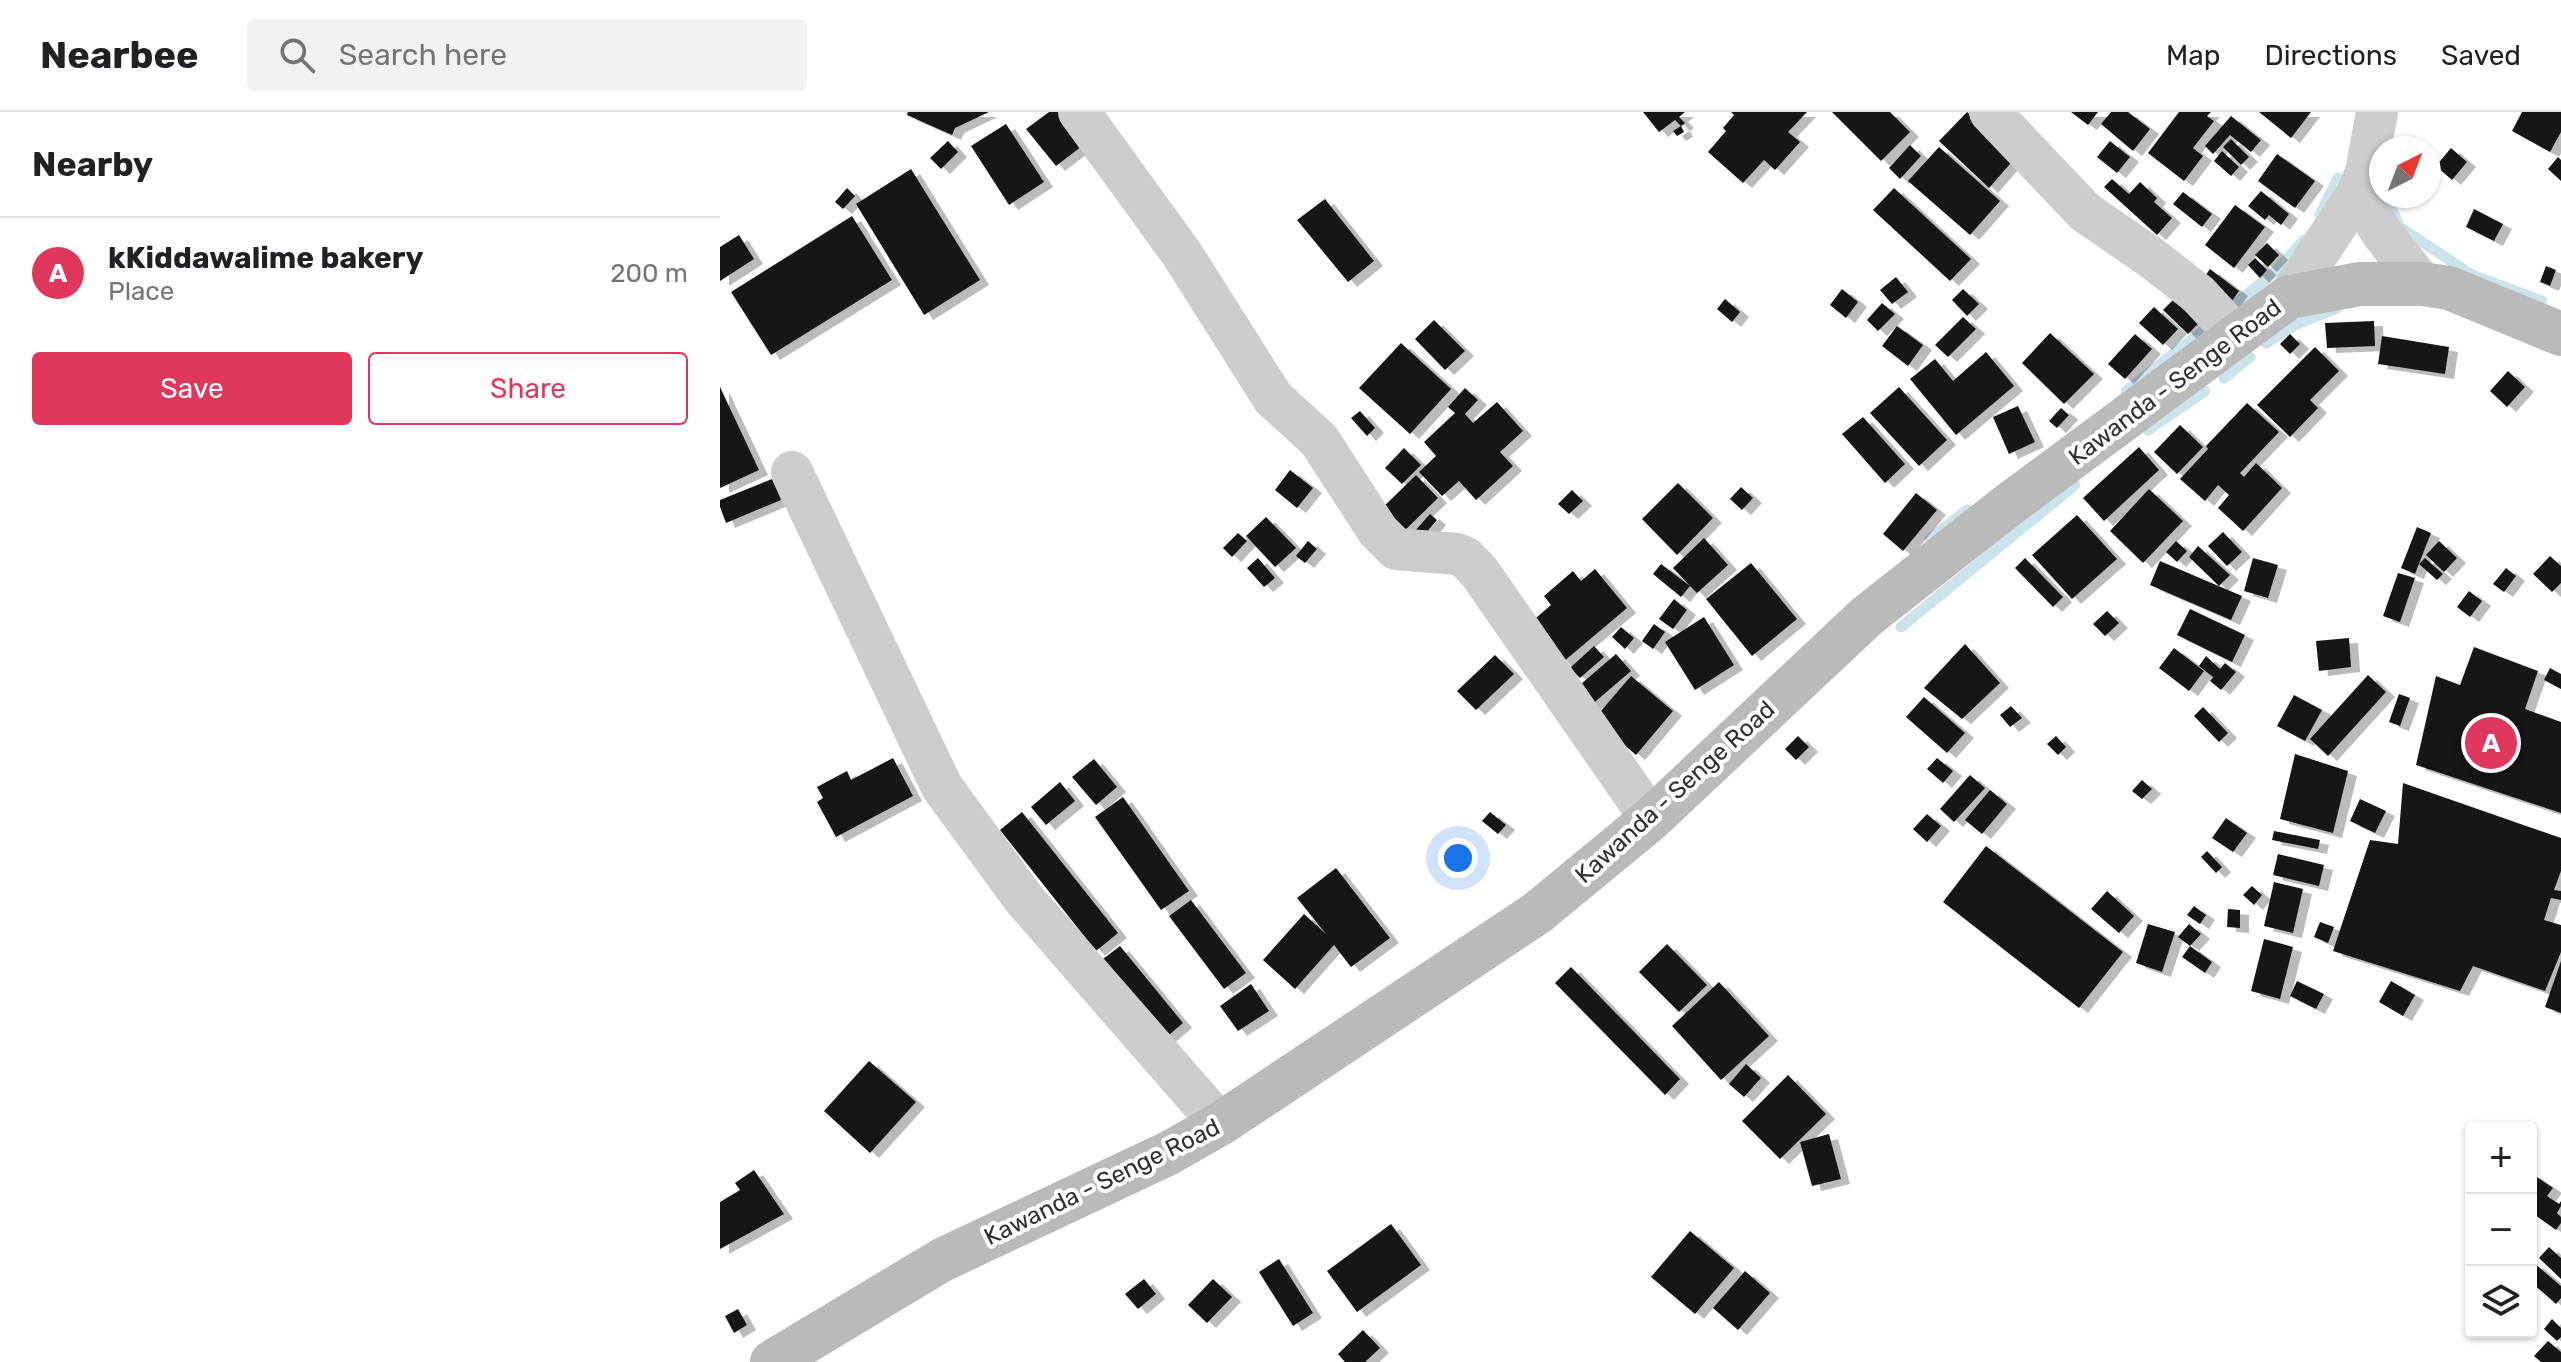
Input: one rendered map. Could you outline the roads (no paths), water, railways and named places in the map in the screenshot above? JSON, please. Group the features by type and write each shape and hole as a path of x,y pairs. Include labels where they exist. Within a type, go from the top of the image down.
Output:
{"street":[{"path":"1079,112 1182,254 1273,398 1319,440 1378,531 1396,549 1457,554 1466,558 1480,573 1651,819"},
{"path":"1990,112 2085,212 2198,294 2237,336"},
{"path":"2289,297 2357,194 2366,172 2377,112"},
{"path":"2357,194 2382,233 2422,284"},
{"name":"Kawanda - Senge Road","path":"772,1362 942,1260 1169,1153 1220,1124 1537,913 1651,819 1867,616 2007,506 2289,297 2360,284 2422,284 2449,288 2561,334"},
{"path":"792,472 942,787 1024,899 1220,1124"}],"waterway":[{"path":"2320,215 2338,178"},
{"path":"2391,208 2400,227 2472,275 2542,301"},
{"path":"2228,310 2276,271 2304,240"},
{"path":"2266,343 2295,325 2337,308"},
{"path":"2126,391 2212,324"},
{"path":"2224,378 2250,357"},
{"path":"2148,430 2205,391"},
{"path":"1901,627 2075,485"},
{"path":"1930,539 1967,510"}],"place":[{"name":"kKiddawalime bakery","path":"2491,743"}]}
